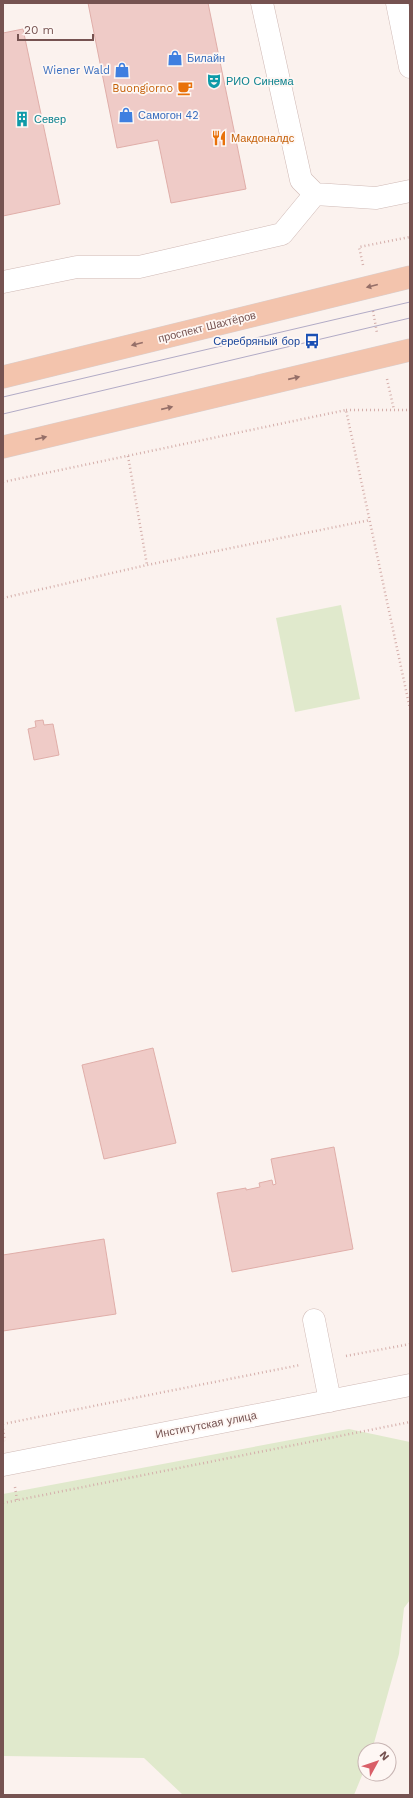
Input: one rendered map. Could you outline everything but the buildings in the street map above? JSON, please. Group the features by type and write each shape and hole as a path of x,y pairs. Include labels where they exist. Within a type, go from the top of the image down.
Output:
{"main road":[{"name":"проспект Шахтёров","path":"3,377 410,277"},
{"path":"3,447 410,350"}],"street":[{"path":"262,3 301,180 315,194 376,198 410,191"},
{"path":"397,3 410,67"},
{"path":"3,282 77,267 139,267 282,234 315,194"},
{"path":"314,1320 330,1401"},
{"name":"Институтская улица","path":"3,1465 410,1385"}],"path":[{"path":"346,410 410,709"},
{"path":"3,482 346,410 410,410"},
{"path":"128,456 148,565"},
{"path":"3,598 148,565 370,520"},
{"path":"3,1424 410,1344"},
{"path":"3,1503 410,1422"}],"green space":[{"path":"341,605 360,699 295,712 276,618"},
{"path":"349,1429 410,1442 410,1600 404,1608 399,1654 374,1742 357,1742 357,1782 359,1782 354,1795 183,1795 144,1758 3,1756 3,1494"}],"tram line":[{"path":"3,397 410,302"},
{"path":"3,414 410,318"}],"place":[{"name":"Билайн","path":"175,58"},
{"name":"Wiener Wald","path":"122,70"},
{"name":"РИО Синема","path":"214,81"},
{"name":"Buongiorno","path":"185,88"},
{"name":"Самогон 42","path":"126,115"},
{"name":"Север","path":"22,119"},
{"name":"Макдоналдс","path":"219,138"},
{"name":"Серебряный бор","path":"312,341"}]}
